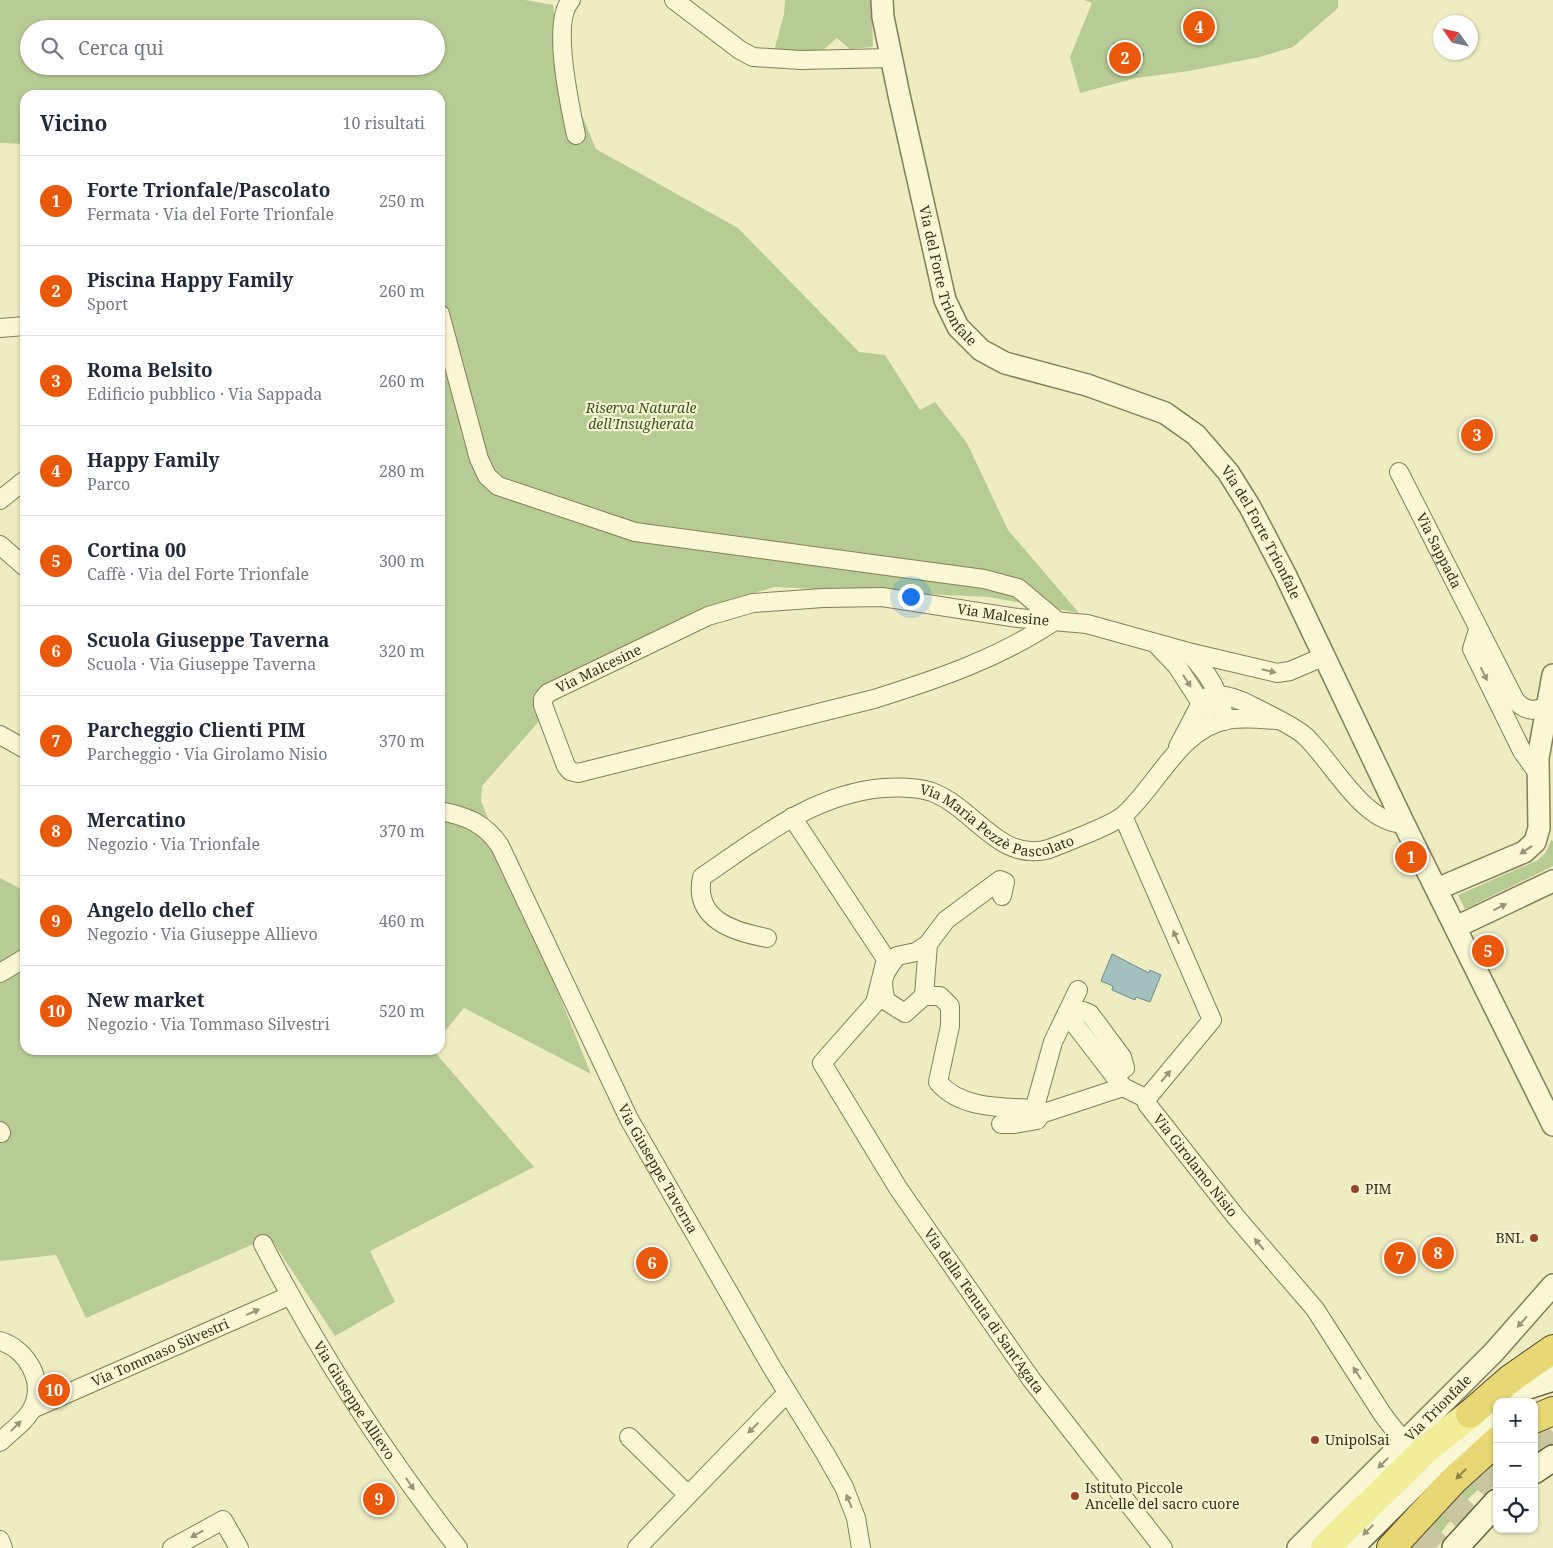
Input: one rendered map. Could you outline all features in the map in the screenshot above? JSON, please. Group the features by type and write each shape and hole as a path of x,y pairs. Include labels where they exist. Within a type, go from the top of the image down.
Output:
{"highway":[{"path":"1484,1416 1510,1379 1553,1349"},
{"path":"1538,1417 1553,1411"},
{"path":"1391,1548 1453,1481 1495,1443"}],"main road":[{"name":"Via Trionfale","path":"1325,1548 1425,1450 1484,1416 1522,1388 1553,1378"},
{"path":"1538,1400 1553,1394"},
{"path":"1350,1548 1442,1456 1465,1438 1484,1416"},
{"path":"1538,1468 1553,1458"},
{"path":"1447,1548 1490,1508"},
{"path":"1455,1548 1490,1508"}],"street":[{"path":"571,0 565,6 562,24 566,84 576,135"},
{"path":"674,0 740,50 753,57 801,60 892,58"},
{"name":"Via del Forte Trionfale","path":"882,0 892,58 945,300 958,327 974,345 996,359 1155,408 1179,422 1196,435 1220,461 1236,483 1325,656 1404,824 1553,1125"},
{"path":"0,328 20,326"},
{"name":"Via Malcesine","path":"445,332 480,459 487,476 498,486 635,532 984,579 1018,588 1056,620"},
{"name":"Via Sappada","path":"1399,472 1478,630 1517,703 1532,710 1540,709 1548,704"},
{"path":"0,500 20,484"},
{"path":"0,545 20,563"},
{"name":"Via Malcesine","path":"1056,620 1004,651 951,674 906,689 874,699 578,773 570,771 566,766 542,705 543,699 548,693 651,641 708,616 753,603 822,598 882,598 1018,618 1056,620 1087,624 1188,652 1281,673 1325,656"},
{"path":"1478,630 1472,649 1522,751 1543,758"},
{"path":"1156,643 1177,666 1201,703 1220,722"},
{"path":"1188,652 1207,673 1217,691"},
{"path":"1220,722 1217,691 1220,676 1226,670 1242,663"},
{"path":"1437,889 1530,848 1537,836 1548,704 1553,675"},
{"path":"1201,703 1217,691"},
{"name":"Via Maria Pezzè Pascolato","path":"1217,691 1247,703 1299,730 1308,738 1362,802 1390,822 1404,824"},
{"name":"Via Maria Pezzè Pascolato","path":"1172,758 1201,703"},
{"name":"Via Maria Pezzè Pascolato","path":"767,938 739,933 718,923 703,901 700,889 702,877 792,817 835,798 854,792 875,789 911,788 930,792 948,800 1010,847 1031,853 1049,849 1123,816 1189,740 1220,722 1248,719 1277,720"},
{"path":"0,735 20,746"},
{"path":"1539,806 1553,824"},
{"name":"Via Giuseppe Taverna","path":"445,812 472,819 490,832 500,846 629,1118 787,1393 844,1487 856,1518 861,1548"},
{"name":"Via Girolamo Nisio","path":"1123,816 1212,1020 1147,1099 1148,1106 1236,1217 1315,1309 1383,1414 1404,1442"},
{"name":"Via della Tenuta di Sant'Agata","path":"792,817 886,959 875,1003 822,1063 898,1188 1031,1379 1163,1548"},
{"path":"1002,896 1005,882 1000,880 946,920 928,944 916,952 897,956 885,971 882,985 886,1001 905,1013 924,996 940,996 950,1006 950,1026 938,1082 942,1088 972,1103 1039,1111 1119,1082 1147,1099"},
{"path":"1456,928 1553,881"},
{"path":"924,996 928,944"},
{"path":"0,973 20,961"},
{"path":"1002,1124 1037,1120 1039,1111 1036,1103 1053,1042 1078,990"},
{"name":"Via Giuseppe Allievo","path":"264,1244 290,1296 325,1356 404,1476 458,1548"},
{"name":"Via Trionfale","path":"1298,1548 1494,1352 1553,1285"},
{"name":"Via Tommaso Silvestri","path":"32,1409 290,1296"},
{"path":"0,1341 16,1349 34,1371 37,1385 32,1409 0,1442"},
{"path":"637,1548 787,1393"},
{"path":"629,1436 688,1495"},
{"path":"172,1548 223,1520 239,1548"},
{"path":"0,1540 3,1548"}],"green space":[{"name":"Riserva Naturale dell'Insugherata","path":"0,0 525,0 553,5 560,62 596,149 738,228 859,352 885,355 920,410 935,402 967,443 1008,530 1079,613 989,597 775,587 701,608 545,686 541,719 482,786 481,801 591,1074 464,1008 445,1031 445,90 20,90 20,144 0,143"},
{"path":"785,0 871,0 873,47 850,49 837,38 822,51 774,51 784,14"},
{"path":"1084,0 1338,0 1338,8 1293,47 1260,57 1189,71 1136,78 1080,93 1070,57 1092,3"},
{"path":"1551,840 1553,841 1553,866 1465,909 1458,895 1538,860 1546,852"},
{"path":"0,878 20,888 20,1055 437,1055 534,1167 370,1251 395,1302 335,1336 271,1239 251,1245 86,1318 56,1255 0,1261"},
{"path":"1493,1454 1493,1475 1464,1503 1429,1548 1399,1548"}],"water":[{"path":"1114,43 1144,54 1137,73 1107,62"},
{"path":"1112,954 1149,973 1150,970 1161,975 1150,1002 1136,997 1135,1000 1112,990 1113,986 1101,981"}],"tunnel":[{"path":"1538,1447 1553,1432"},
{"path":"1417,1548 1493,1465"}],"place":[{"name":"Happy Family","path":"1199,27"},
{"name":"Piscina Happy Family","path":"1125,58"},
{"name":"Roma Belsito","path":"1477,435"},
{"name":"Forte Trionfale/Pascolato","path":"1411,857"},
{"name":"Cortina 00","path":"1488,951"},
{"name":"PIM","path":"1355,1189"},
{"name":"BNL","path":"1534,1238"},
{"name":"Mercatino","path":"1438,1253"},
{"name":"Parcheggio Clienti PIM","path":"1400,1258"},
{"name":"Scuola Giuseppe Taverna","path":"652,1263"},
{"name":"New market","path":"54,1390"},
{"name":"UnipolSai","path":"1315,1440"},
{"name":"Istituto Piccole Ancelle del sacro cuore","path":"1075,1496"},
{"name":"Angelo dello chef","path":"379,1499"}]}
